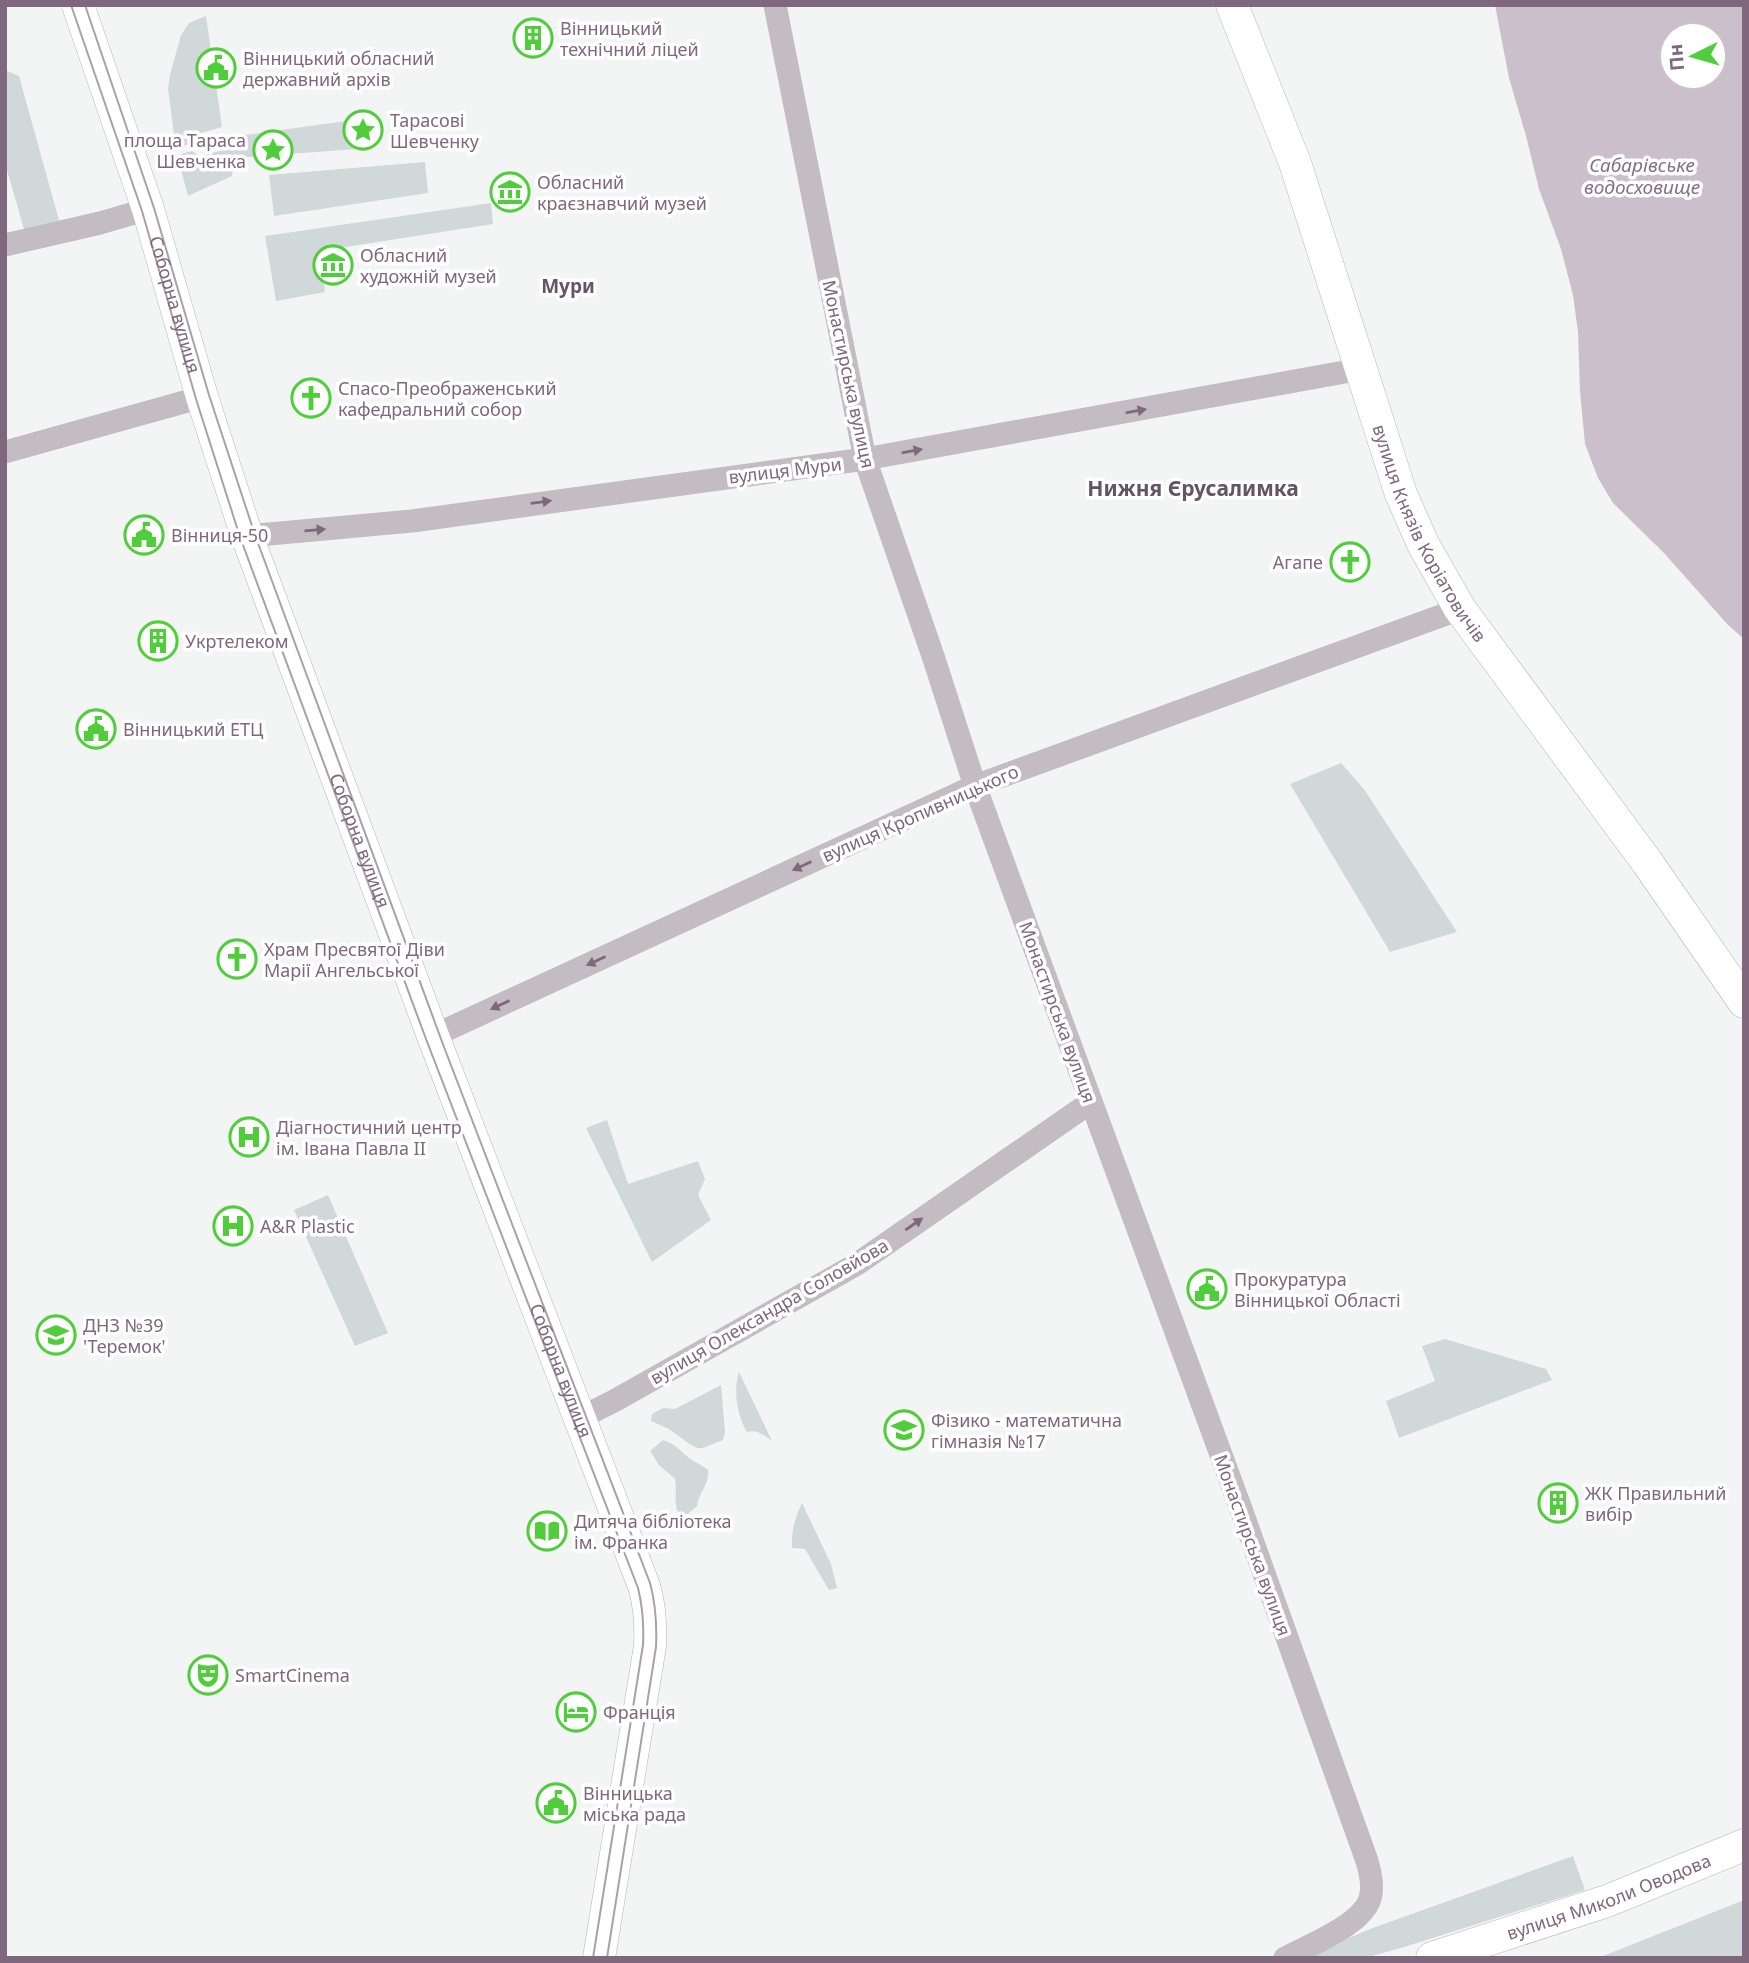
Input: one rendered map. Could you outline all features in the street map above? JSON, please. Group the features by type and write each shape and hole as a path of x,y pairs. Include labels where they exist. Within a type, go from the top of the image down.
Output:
{"street":[{"name":"Соборна вулиця","path":"78,5 148,209 202,397 247,536 649,1604 651,1626 643,1687 600,1958"},
{"name":"Монастирська вулиця","path":"775,5 865,459 975,786 1241,1509 1367,1861 1371,1896 1364,1911 1350,1924 1285,1958"},
{"name":"вулиця Князів Коріатовичів","path":"1232,5 1295,163 1401,494 1423,544 1460,609 1647,862 1744,1002"},
{"path":"5,245 148,209"},
{"name":"вулиця Мури","path":"247,536 412,521 528,503 865,459 1361,369"},
{"path":"5,452 202,397"},
{"name":"вулиця Кропивницького","path":"433,1036 975,786 1460,609"},
{"name":"вулиця Олександра Соловйова","path":"580,1418 857,1264 1091,1102"},
{"name":"вулиця Миколи Оводова","path":"1432,1958 1607,1901 1744,1845"}],"shaded area":[{"path":"206,16 222,127 194,135 189,144 176,149 168,89 170,75 181,35 189,23"},
{"path":"5,70 19,76 62,231 27,240 5,163"},
{"path":"368,118 371,148 234,158 232,176 188,196 177,155 192,151 199,156 232,148 231,137"},
{"path":"425,162 428,193 274,216 269,175"},
{"path":"491,203 493,224 320,251 325,292 276,301 265,236"},
{"path":"1341,763 1364,789 1457,932 1390,952 1290,784"},
{"path":"607,1120 628,1184 698,1161 705,1179 698,1195 711,1220 652,1262 586,1128"},
{"path":"328,1195 388,1333 355,1346 294,1210"},
{"path":"1445,1339 1546,1369 1552,1380 1399,1438 1386,1401 1435,1381 1422,1346"},
{"path":"739,1372 772,1441 757,1432 747,1432 744,1426 736,1394"},
{"path":"721,1385 725,1432 723,1440 698,1448 651,1421 652,1414 663,1408 675,1409"},
{"path":"663,1440 708,1470 697,1506 688,1514 681,1514 677,1510 675,1479 659,1465 650,1451"},
{"path":"802,1503 831,1564 837,1588 829,1590 805,1549 792,1548 794,1525"},
{"path":"1573,1856 1585,1890 1364,1958 1302,1958 1370,1929"},
{"path":"1744,1900 1744,1956 1739,1958 1598,1958"}],"water":[{"name":"Сабарівське водосховище","path":"1495,5 1744,5 1744,639 1613,503 1598,478 1585,444 1573,295 1561,249 1539,189 1509,78"}],"tram line":[{"path":"71,5 142,211 196,399 240,537 426,1039 638,1588 643,1616 643,1645 593,1958"},
{"path":"85,5 154,208 209,395 255,535 444,1047 650,1583 656,1615 656,1647 607,1958"}],"place":[{"name":"Вінницький технічний ліцей","path":"533,38"},
{"name":"Вінницький обласний державний архів","path":"216,68"},
{"name":"Тарасові Шевченку","path":"363,130"},
{"name":"площа Тараса Шевченка","path":"273,150"},
{"name":"Обласний краєзнавчий музей","path":"510,192"},
{"name":"Обласний художній музей","path":"333,265"},
{"name":"Спасо-Преображенський кафедральний собор","path":"311,398"},
{"name":"Вінниця-50","path":"144,535"},
{"name":"Агапе","path":"1350,562"},
{"name":"Укртелеком","path":"158,641"},
{"name":"Вінницький ЕТЦ","path":"96,729"},
{"name":"Храм Пресвятої Діви Марії Ангельської","path":"237,959"},
{"name":"Діагностичний центр ім. Івана Павла II","path":"249,1137"},
{"name":"A&R Plastic","path":"233,1226"},
{"name":"Прокуратура Вінницької Області","path":"1207,1289"},
{"name":"ДНЗ №39 'Теремок'","path":"56,1335"},
{"name":"Фізико - математична гімназія №17","path":"904,1430"},
{"name":"ЖК Правильний вибір","path":"1558,1503"},
{"name":"Дитяча бібліотека ім. Франка","path":"547,1531"},
{"name":"SmartCinema","path":"208,1675"},
{"name":"Франція","path":"576,1712"},
{"name":"Вінницька міська рада","path":"556,1803"}],"district":[{"name":"Мури","path":"568,286"},
{"name":"Нижня Єрусалимка","path":"1193,488"}]}
